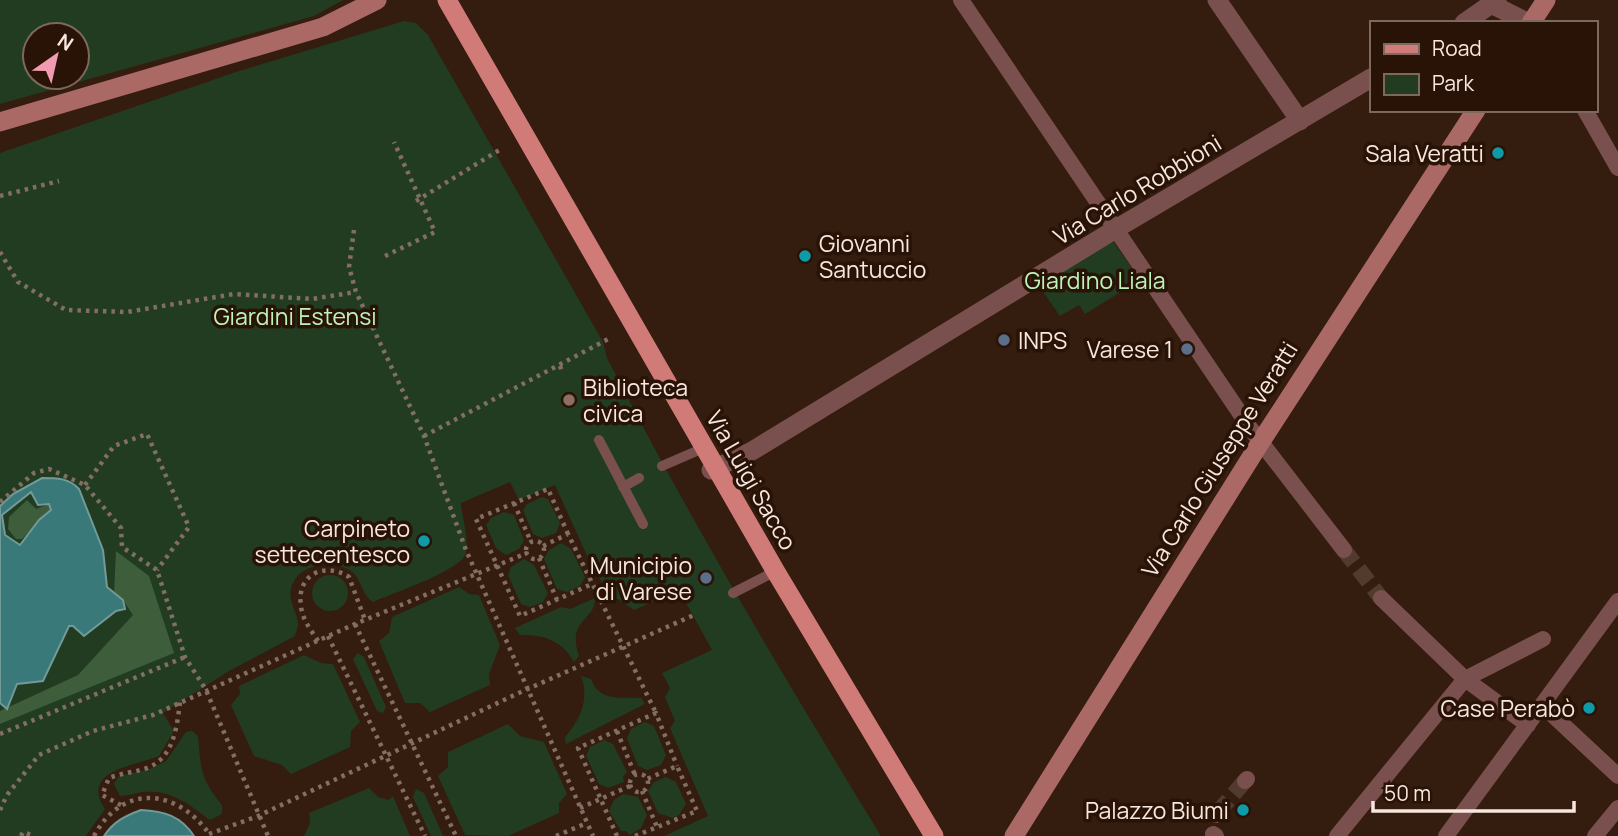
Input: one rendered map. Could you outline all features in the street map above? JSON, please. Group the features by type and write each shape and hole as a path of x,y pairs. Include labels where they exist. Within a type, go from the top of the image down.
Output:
{"main road":[{"path":"0,122 323,27 377,0"},
{"name":"Via Luigi Sacco","path":"441,0 699,450 934,836"},
{"name":"Via Luigi Sacco","path":"447,0 771,575 927,836"},
{"path":"1530,21 1544,0"},
{"name":"Via Carlo Giuseppe Veratti","path":"1012,836 1259,441 1473,112"}],"street":[{"path":"961,0 1259,441 1344,550"},
{"path":"1217,0 1300,121"},
{"path":"1467,21 1495,3 1526,21"},
{"name":"Via Carlo Robbioni","path":"713,469 752,451 1114,230 1370,79"},
{"path":"1586,112 1618,168"},
{"path":"1381,598 1465,678 1528,725"},
{"path":"1446,836 1618,601"},
{"path":"1337,836 1465,678 1543,639"},
{"path":"1542,706 1618,774"},
{"path":"1595,836 1618,808"}],"lane":[{"path":"599,440 643,524"},
{"path":"662,466 699,450"},
{"path":"623,487 639,478"},
{"path":"733,593 771,575"}],"path":[{"path":"386,256 435,232 394,142"},
{"path":"418,199 501,149"},
{"path":"0,196 59,181"},
{"path":"354,230 349,267 356,292 425,436 477,574 593,836"},
{"path":"0,252 18,282 66,310 127,312 234,294 312,299 356,292"},
{"path":"425,436 612,337"},
{"path":"560,366 563,374"},
{"path":"85,485 114,446 147,434 189,527 158,570"},
{"path":"0,502 34,473 49,469 85,485 121,528 122,547 158,570 185,657 206,690 268,836"},
{"path":"592,584 520,616 476,519 548,489 656,713 697,811 635,836"},
{"path":"0,810 7,795 39,755 93,730 153,715 318,640 527,553 531,542 514,503"},
{"path":"543,546 568,534"},
{"path":"531,542 538,541 543,546 543,553 539,558"},
{"path":"527,553 531,558 539,558"},
{"path":"539,558 557,600"},
{"path":"318,640 301,610 300,594 304,580 315,572 327,569 349,577 365,620"},
{"path":"93,836 105,818 121,805 141,798 162,798 182,805 199,818 210,835 258,816 527,689 694,615"},
{"path":"355,624 456,836"},
{"path":"328,636 425,836"},
{"path":"0,734 185,657"},
{"path":"121,805 102,794 110,778 129,770 146,768 161,759 173,741 180,702"},
{"path":"617,836 578,748 656,713"},
{"path":"617,731 635,775"},
{"path":"647,779 677,766"},
{"path":"642,775 647,779 647,786 642,791 635,792 631,786 631,778 642,775"},
{"path":"580,808 631,786"},
{"path":"642,791 657,827"},
{"path":"556,836 587,823"},
{"path":"21,836 23,832 34,836"}],"green space":[{"path":"0,0 343,0 314,16 91,78 91,21 21,21 21,91 46,91 0,104"},
{"name":"Giardini Estensi","path":"404,21 416,23 428,35 603,342 607,358 705,540 881,836 664,836 708,816 670,728 675,721 665,697 670,688 662,673 712,650 679,590 634,610 610,594 593,569 555,485 519,500 510,482 461,503 466,553 462,560 452,567 425,581 373,602 366,595 355,574 343,567 316,566 300,574 294,581 290,594 298,622 295,636 229,671 163,713 174,731 159,756 125,767 105,778 99,786 99,796 105,809 86,836 0,836 0,153 236,72"},
{"name":"Giardino Liala","path":"1113,241 1140,280 1085,314 1079,305 1060,316 1039,286"},
{"path":"542,497 548,499 560,523 556,533 542,538 533,534 523,510 527,504"},
{"path":"27,500 36,509 49,504 51,510 22,539 16,539 8,529 9,517"},
{"path":"504,512 514,515 524,540 519,549 506,555 496,548 486,525 491,518"},
{"path":"561,543 571,549 585,577 580,586 567,592 557,589 544,559 548,551"},
{"path":"116,551 149,576 174,653 0,724 0,711 78,675 133,615 123,600 114,594"},
{"path":"524,559 534,565 548,593 543,602 530,607 521,604 508,575 511,567"},
{"path":"330,575 343,580 348,593 343,606 330,611 317,606 312,593 317,580"},
{"path":"459,587 469,594 479,595 500,645 489,674 490,685 430,712 420,703 405,703 379,641 389,633 392,617"},
{"path":"595,598 591,612 576,635 579,656 574,662 564,649 552,640 520,635 515,628 561,607 570,609"},
{"path":"358,653 364,657 386,707 383,713 377,711 353,659"},
{"path":"304,655 321,663 333,664 360,722 351,731 350,747 291,774 282,765 254,756 231,705 240,694 239,686"},
{"path":"581,676 591,679 599,692 605,695 641,698 645,704 566,744 565,737 575,724 584,701"},
{"path":"645,722 654,726 666,755 661,765 647,770 638,766 627,738 631,729"},
{"path":"508,724 520,736 544,742 567,794 559,803 559,813 508,836 465,835 438,776 448,767 448,752"},
{"path":"192,731 198,736 203,773 222,805 222,814 210,820 180,799 163,793 143,792 120,796 114,784 119,776 150,769 166,761 186,732"},
{"path":"604,740 613,744 627,772 623,776 624,782 608,788 599,784 586,756 590,747"},
{"path":"666,777 676,782 686,804 679,815 673,818 658,813 648,791 654,782"},
{"path":"369,788 378,797 389,800 393,796 410,836 304,836 310,823 309,813"},
{"path":"416,789 424,793 443,836 431,836 413,797"},
{"path":"623,794 638,797 647,815 641,828 630,835 621,831 609,811 614,800"}],"water":[{"path":"42,478 67,481 79,489 103,550 107,587 123,600 125,609 116,611 84,636 73,626 69,626 43,681 17,684 7,709 0,703 0,506 13,494","holes":["31,492 38,505 49,504 51,510 39,520 20,545 5,535 2,515"]},
{"path":"141,810 178,819 194,836 104,836 120,820"}],"tunnel":[{"path":"1344,550 1381,598"},
{"path":"1218,812 1245,781"}],"place":[{"name":"Sala Veratti","path":"1498,153"},
{"name":"Giovanni Santuccio","path":"805,256"},
{"name":"INPS","path":"1004,340"},
{"name":"Varese 1","path":"1187,349"},
{"name":"Biblioteca civica","path":"569,400"},
{"name":"Carpineto settecentesco","path":"424,541"},
{"name":"Municipio di Varese","path":"706,578"},
{"name":"Case Perabò","path":"1589,708"},
{"name":"Palazzo Biumi","path":"1243,810"}]}
